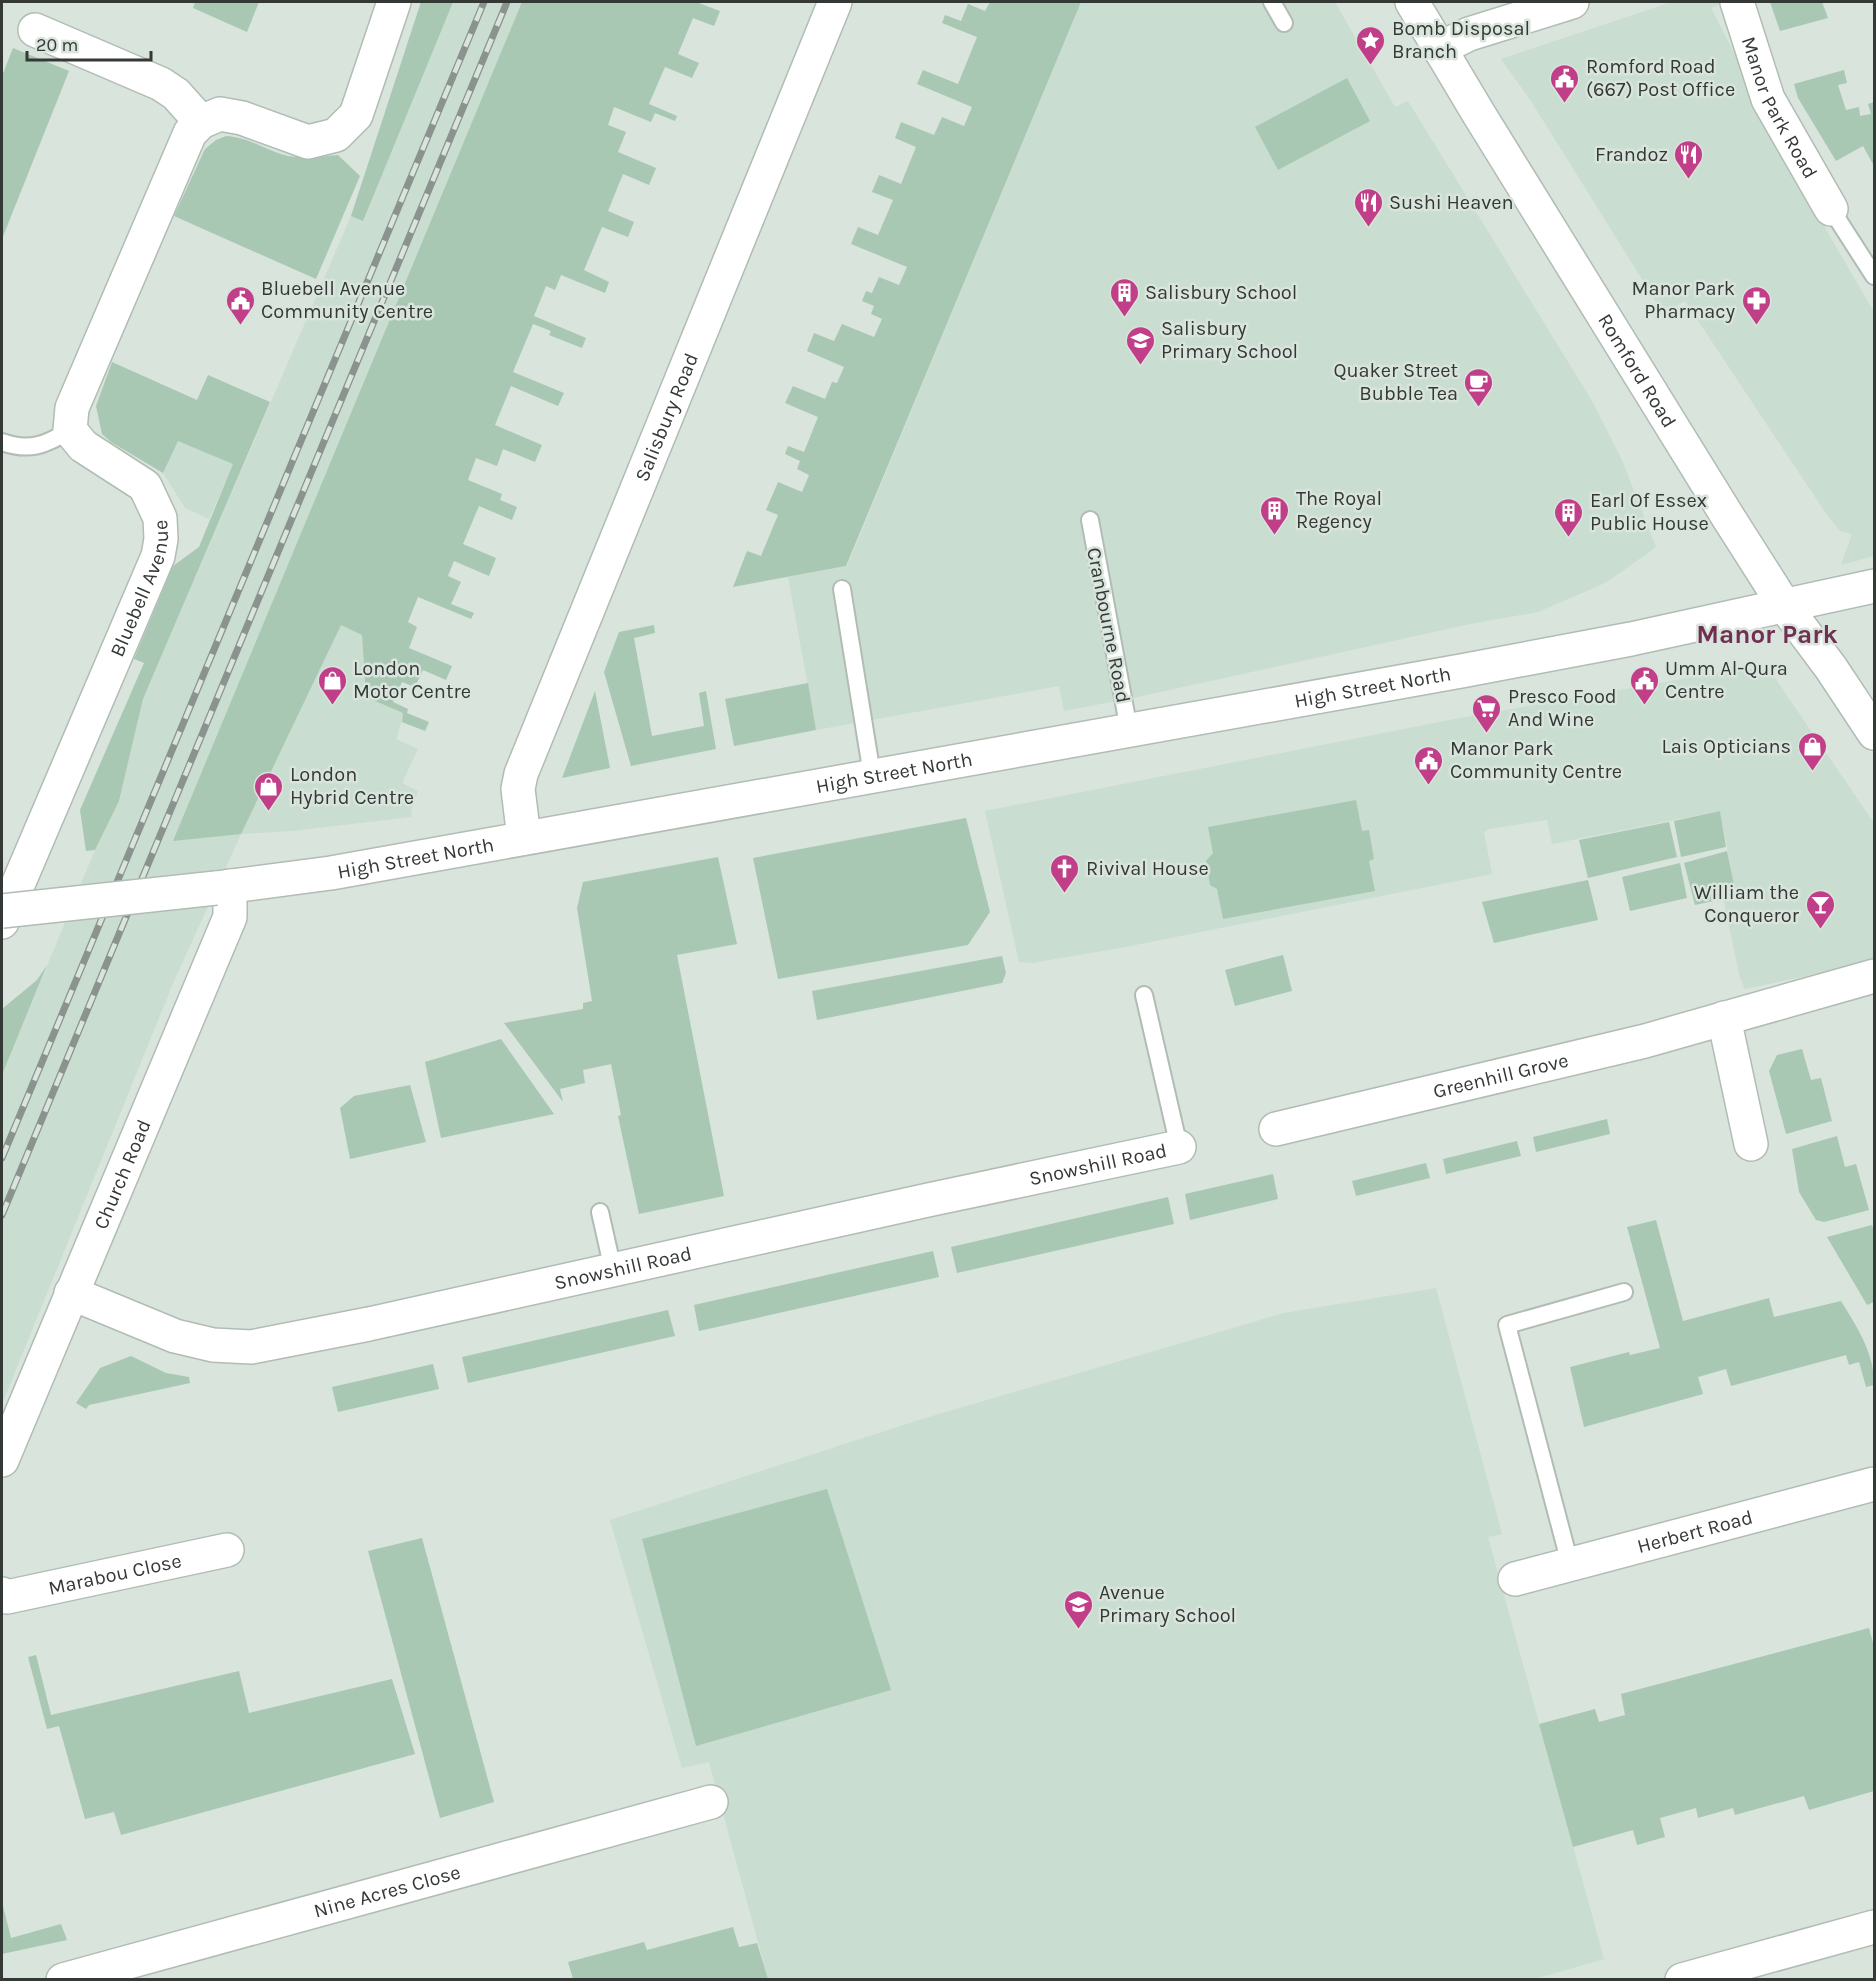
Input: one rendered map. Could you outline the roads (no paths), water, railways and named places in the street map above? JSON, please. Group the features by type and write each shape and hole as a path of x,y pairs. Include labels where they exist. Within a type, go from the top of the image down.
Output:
{"street":[{"path":"70,429 72,408 190,133 201,122 220,114 242,118 308,142 336,135 356,115 394,2"},
{"name":"Salisbury Road","path":"524,838 518,789 521,774 835,2"},
{"name":"Romford Road","path":"1412,2 1712,493 1784,605 1831,668 1875,733"},
{"path":"1439,49 1467,35 1572,2"},
{"name":"Manor Park Road","path":"1737,2 1768,99 1832,209"},
{"path":"35,30 161,84 176,94 201,122"},
{"name":"Bluebell Avenue","path":"2,922 158,556 161,539 160,518 145,486 83,446 70,429"},
{"name":"High Street North","path":"2,911 331,873 1631,639 1875,586"},
{"name":"Church Road","path":"2,1460 230,917 223,887"},
{"name":"Greenhill Grove","path":"1276,1129 1645,1041 1875,976"},
{"path":"1724,1018 1751,1144"},
{"name":"Snowshill Road","path":"71,1293 175,1336 213,1345 251,1347 369,1324 1179,1146"},
{"name":"Herbert Road","path":"1515,1579 1875,1484"},
{"name":"Marabou Close","path":"2,1594 7,1597 227,1550"},
{"name":"Nine Acres Close","path":"63,1980 711,1802"},
{"path":"1682,1980 1875,1927"}],"lane":[{"path":"1272,2 1284,23"},
{"path":"1832,209 1875,276"},
{"path":"2,442 16,448 37,446 54,440 70,429"},
{"name":"Cranbourne Road","path":"1090,520 1129,730"},
{"path":"843,589 872,775"},
{"path":"1144,995 1179,1146"},
{"path":"600,1212 613,1270"},
{"path":"1570,1564 1507,1325 1624,1292"}],"railway":[{"path":"2,1158 484,2"},
{"path":"2,1215 507,2"}],"place":[{"name":"Bomb Disposal Branch","path":"1371,66"},
{"name":"Romford Road (667) Post Office","path":"1565,104"},
{"name":"Frandoz","path":"1689,180"},
{"name":"Sushi Heaven","path":"1368,228"},
{"name":"Salisbury School","path":"1124,318"},
{"name":"Bluebell Avenue Community Centre","path":"240,326"},
{"name":"Manor Park Pharmacy","path":"1756,326"},
{"name":"Salisbury Primary School","path":"1140,366"},
{"name":"Quaker Street Bubble Tea","path":"1479,408"},
{"name":"The Royal Regency","path":"1275,536"},
{"name":"Earl Of Essex Public House","path":"1569,538"},
{"name":"London Motor Centre","path":"332,706"},
{"name":"Umm Al-Qura Centre","path":"1644,706"},
{"name":"Presco Food And Wine","path":"1487,734"},
{"name":"Lais Opticians","path":"1812,772"},
{"name":"Manor Park Community Centre","path":"1429,786"},
{"name":"London Hybrid Centre","path":"269,812"},
{"name":"Rivival House","path":"1065,894"},
{"name":"William the Conqueror","path":"1820,930"},
{"name":"Avenue Primary School","path":"1078,1630"}],"district":[{"name":"Manor Park","path":"1767,634"}]}
